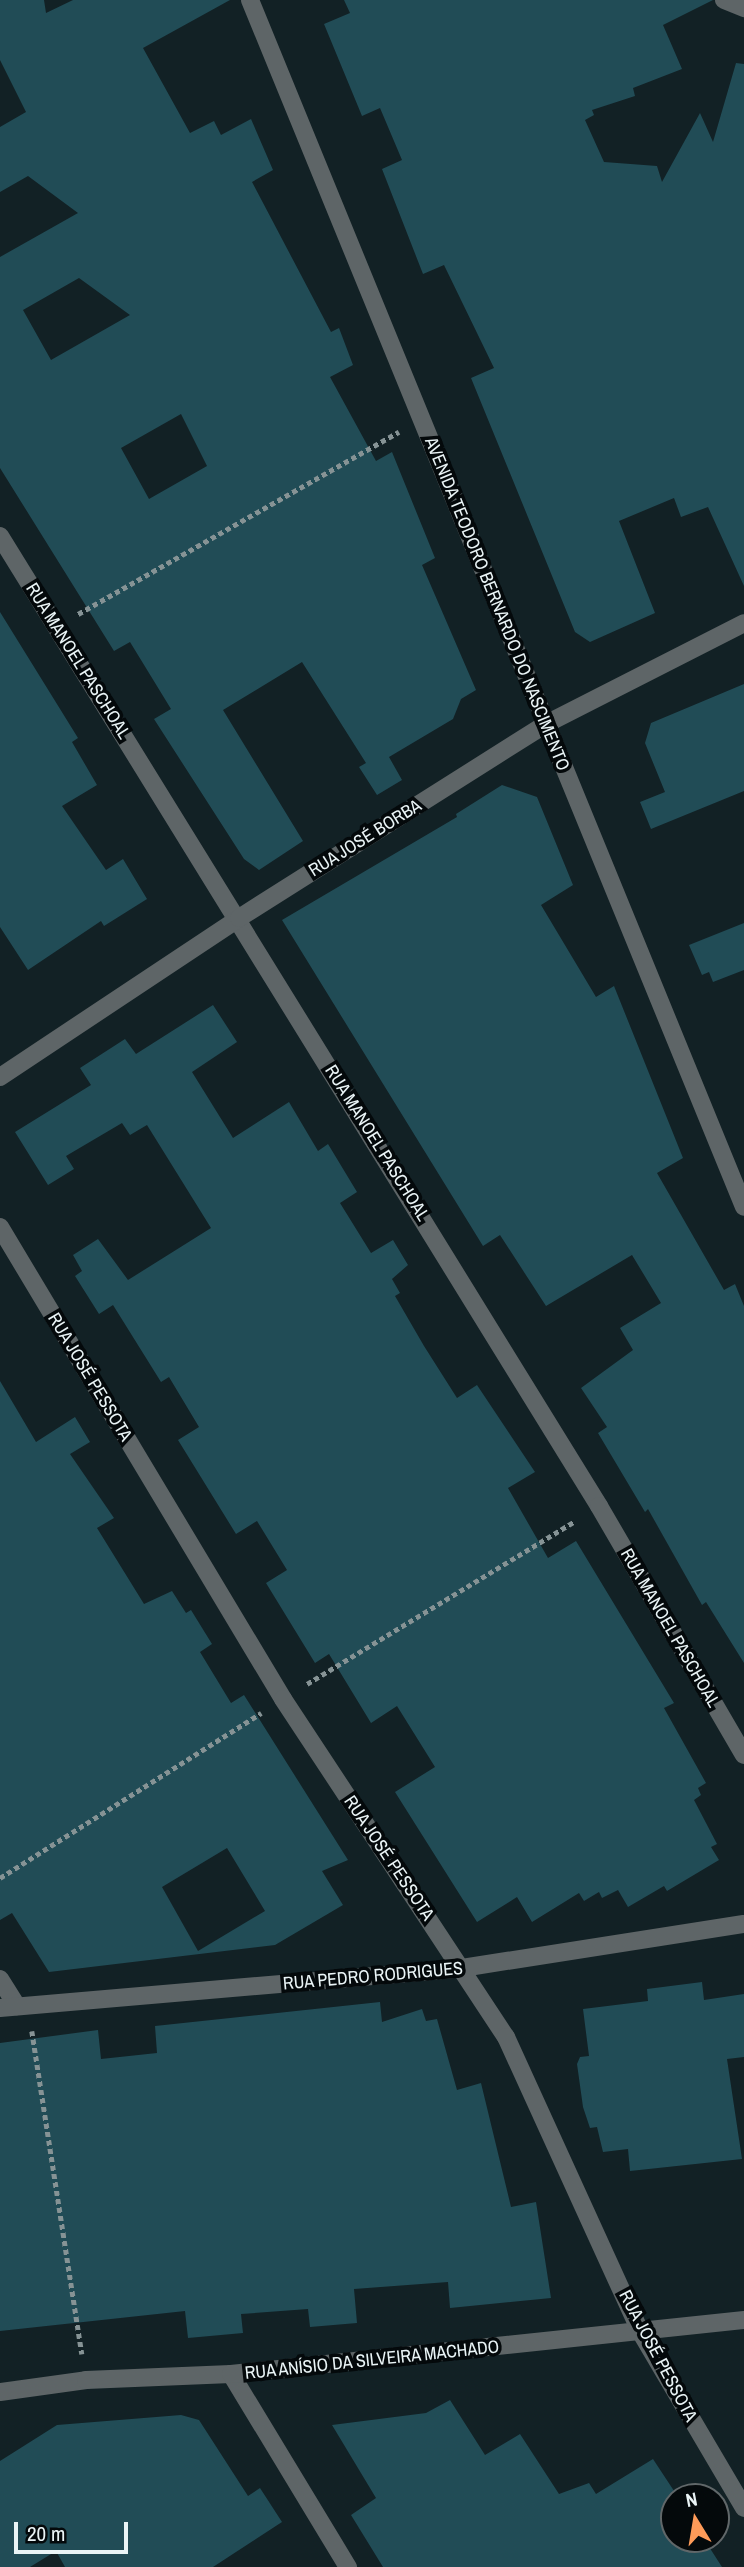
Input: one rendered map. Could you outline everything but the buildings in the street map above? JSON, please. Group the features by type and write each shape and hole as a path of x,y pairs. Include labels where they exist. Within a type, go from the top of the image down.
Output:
{"street":[{"name":"AVENIDA TEODORO BERNARDO DO NASCIMENTO","path":"250,0 744,1207"},
{"path":"724,0 744,8"},
{"name":"RUA MANOEL PASCHOAL","path":"0,536 239,918 599,1506 744,1755"},
{"name":"RUA JOSÉ BORBA","path":"0,1077 239,918 546,724 744,623"},
{"name":"RUA JOSÉ PESSOTA","path":"0,1227 283,1699 506,2037 641,2333 744,2508"},
{"name":"RUA PEDRO RODRIGUES","path":"15,2007 462,1968 744,1924"},
{"path":"0,1979 15,2007"},
{"name":"RUA ANÍSIO DA SILVEIRA MACHADO","path":"0,2392 86,2380 231,2374 641,2333 744,2320"},
{"path":"231,2374 348,2567"}],"path":[{"path":"56,627 421,420"},
{"path":"15,2007 86,2380"}]}
